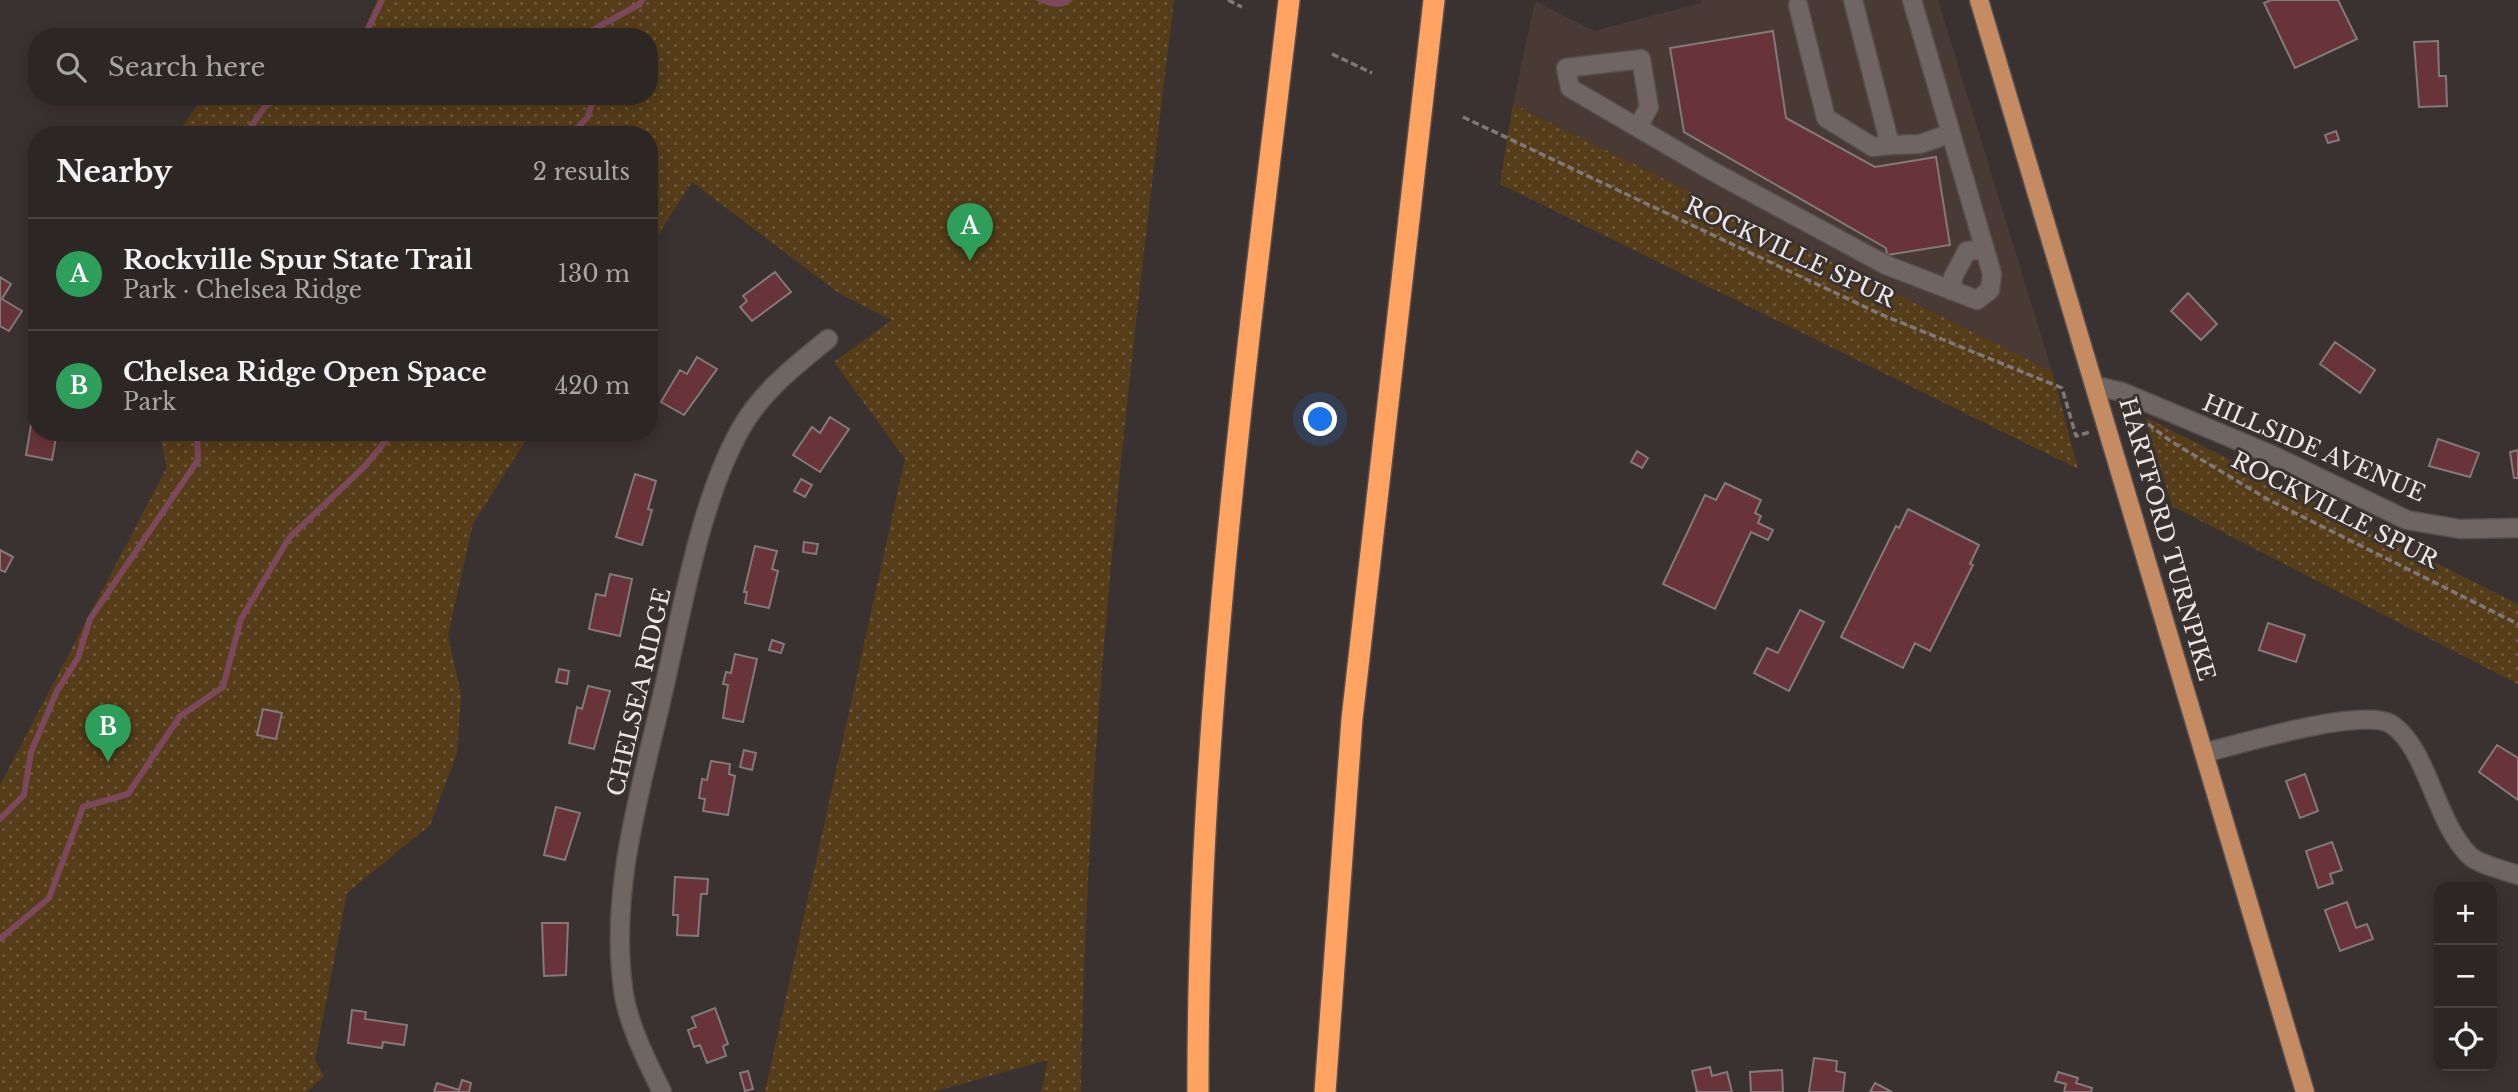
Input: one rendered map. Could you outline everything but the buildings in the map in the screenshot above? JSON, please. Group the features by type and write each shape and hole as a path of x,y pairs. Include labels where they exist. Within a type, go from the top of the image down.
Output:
{"highway":[{"path":"1198,1092 1201,894 1214,677 1289,0"},
{"path":"1325,1092 1352,719 1434,0"}],"main road":[{"name":"HARTFORD TURNPIKE","path":"1979,0 2305,1092"}],"street":[{"path":"1853,0 1890,145"},
{"path":"1638,127 1649,107 1641,59 1566,68 1570,88 1638,127 1886,265 1977,300 1990,290 1992,274 1912,0"},
{"path":"1798,5 1826,118 1873,146 1920,144 1949,134"},
{"path":"1952,290 1954,277 1968,251 1984,249"},
{"name":"CHELSEA RIDGE","path":"662,1092 646,1059 623,990 619,901 638,803 685,594 715,488 740,428 781,377 828,339"},
{"name":"HILLSIDE AVENUE","path":"2096,386 2122,392 2272,455 2407,520 2460,529 2518,528"},
{"path":"2204,753 2289,731 2360,719 2390,723 2412,745 2444,820 2471,857 2518,875"}],"path":[{"path":"1228,0 1242,7"},
{"path":"1332,54 1372,73"},
{"name":"ROCKVILLE SPUR","path":"1463,117 1880,314 2062,388 2076,436"},
{"name":"ROCKVILLE SPUR","path":"2140,420 2269,500 2518,624"}],"shaded area":[{"path":"377,0 1174,0 1127,409 1101,681 1091,818 1081,1092 1041,1092 1048,1060 933,1092 765,1092 905,459 834,362 892,320 840,294 692,182 658,235 658,126 182,126 199,105 658,105 658,28 365,28"},
{"path":"1035,0 1073,0 1059,7"},
{"path":"1701,0 1938,0 2052,371 1513,104 1535,1 1594,31 1701,3"},
{"path":"1513,104 2052,371 2078,469 1500,184"},
{"path":"2145,417 2518,604 2518,684 2172,506"},
{"path":"161,441 525,441 473,524 448,635 461,695 457,753 430,825 347,893 315,1060 324,1076 307,1092 0,1092 0,785 167,467"}],"waterway":[{"path":"368,28 382,0"},
{"path":"596,28 640,4 642,0"},
{"path":"251,126 268,105"},
{"path":"579,126 587,118 592,105"},
{"path":"0,819 24,795 31,752 57,691 78,658 90,619 198,460 197,441"},
{"path":"0,939 49,898 83,807 128,794 180,716 223,687 241,619 289,538 365,466 386,441"}],"place":[{"name":"Rockville Spur State Trail","path":"970,261"},
{"name":"Chelsea Ridge Open Space","path":"108,762"}]}
